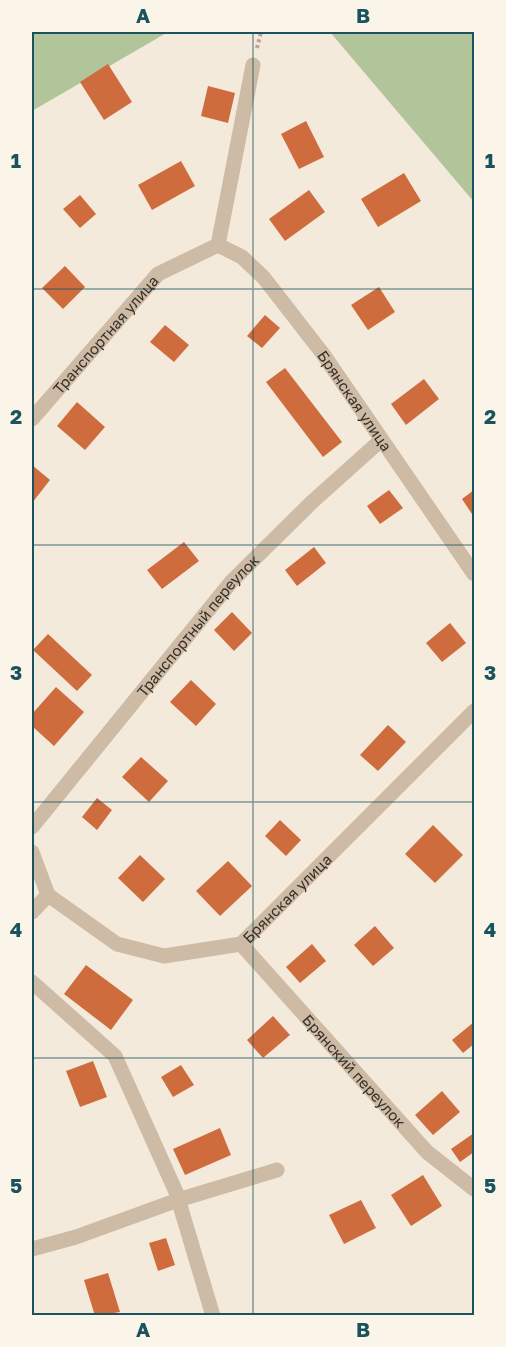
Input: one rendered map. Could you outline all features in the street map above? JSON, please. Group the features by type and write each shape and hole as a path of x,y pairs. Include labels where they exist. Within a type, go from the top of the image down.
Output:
{"street":[{"path":"218,245 253,65"},
{"name":"Транспортная улица","path":"32,419 158,274 218,245"},
{"name":"Брянская улица","path":"218,245 242,257 264,278 322,354 474,574"},
{"name":"Транспортный переулок","path":"32,827 232,581 312,502 380,441"},
{"name":"Брянская улица","path":"48,895 117,944 164,956 241,944 474,711"},
{"path":"32,852 48,895 32,912"},
{"name":"Брянский переулок","path":"241,944 427,1152 474,1189"},
{"path":"32,982 115,1056 178,1200 213,1316"},
{"path":"32,1249 76,1237 178,1200 277,1170"}],"green space":[{"path":"32,32 168,32 32,111"},
{"path":"330,32 474,32 474,202"}],"building":[{"path":"108,64 132,102 104,120 80,82"},
{"path":"208,86 235,93 228,123 201,116"},
{"path":"306,121 324,157 299,169 281,134"},
{"path":"181,161 195,186 152,210 138,185"},
{"path":"404,173 421,201 378,227 361,199"},
{"path":"309,190 325,212 285,241 269,219"},
{"path":"80,195 96,214 80,228 63,209"},
{"path":"65,266 85,287 63,309 42,288"},
{"path":"379,287 395,312 368,330 351,305"},
{"path":"265,315 280,328 262,348 247,336"},
{"path":"165,325 189,345 174,362 150,342"},
{"path":"285,368 342,442 323,457 266,382"},
{"path":"424,379 439,399 406,425 391,404"},
{"path":"77,402 105,427 85,450 57,426"},
{"path":"32,465 50,480 32,503"},
{"path":"389,490 403,508 380,524 367,506"},
{"path":"474,490 474,517 462,499"},
{"path":"184,542 199,561 162,589 147,570"},
{"path":"314,547 326,563 297,586 285,570"},
{"path":"232,612 252,633 234,651 214,630"},
{"path":"450,623 466,643 442,662 426,643"},
{"path":"48,634 92,675 77,691 33,650"},
{"path":"191,680 216,704 196,726 170,702"},
{"path":"56,687 84,712 54,746 32,726 32,714"},
{"path":"388,725 406,742 378,771 360,755"},
{"path":"141,757 168,781 149,802 122,777"},
{"path":"97,798 112,810 97,830 82,817"},
{"path":"280,820 301,840 286,856 265,836"},
{"path":"433,825 463,855 435,883 405,854"},
{"path":"140,855 165,879 143,902 118,878"},
{"path":"228,861 252,886 220,916 196,891"},
{"path":"375,926 394,948 373,966 354,945"},
{"path":"312,944 326,961 300,983 286,967"},
{"path":"86,965 133,1000 111,1030 64,994"},
{"path":"273,1016 290,1035 263,1058 247,1040"},
{"path":"474,1022 474,1044 463,1053 452,1040"},
{"path":"93,1061 107,1097 80,1107 66,1071"},
{"path":"181,1065 194,1085 173,1097 161,1077"},
{"path":"442,1091 460,1112 433,1135 415,1115"},
{"path":"220,1128 231,1155 185,1175 173,1149"},
{"path":"474,1133 474,1152 460,1162 451,1149"},
{"path":"423,1175 442,1206 411,1226 391,1195"},
{"path":"361,1200 376,1228 344,1244 329,1215"},
{"path":"166,1238 175,1265 158,1271 149,1243"},
{"path":"108,1273 120,1312 95,1316 84,1280"}]}
